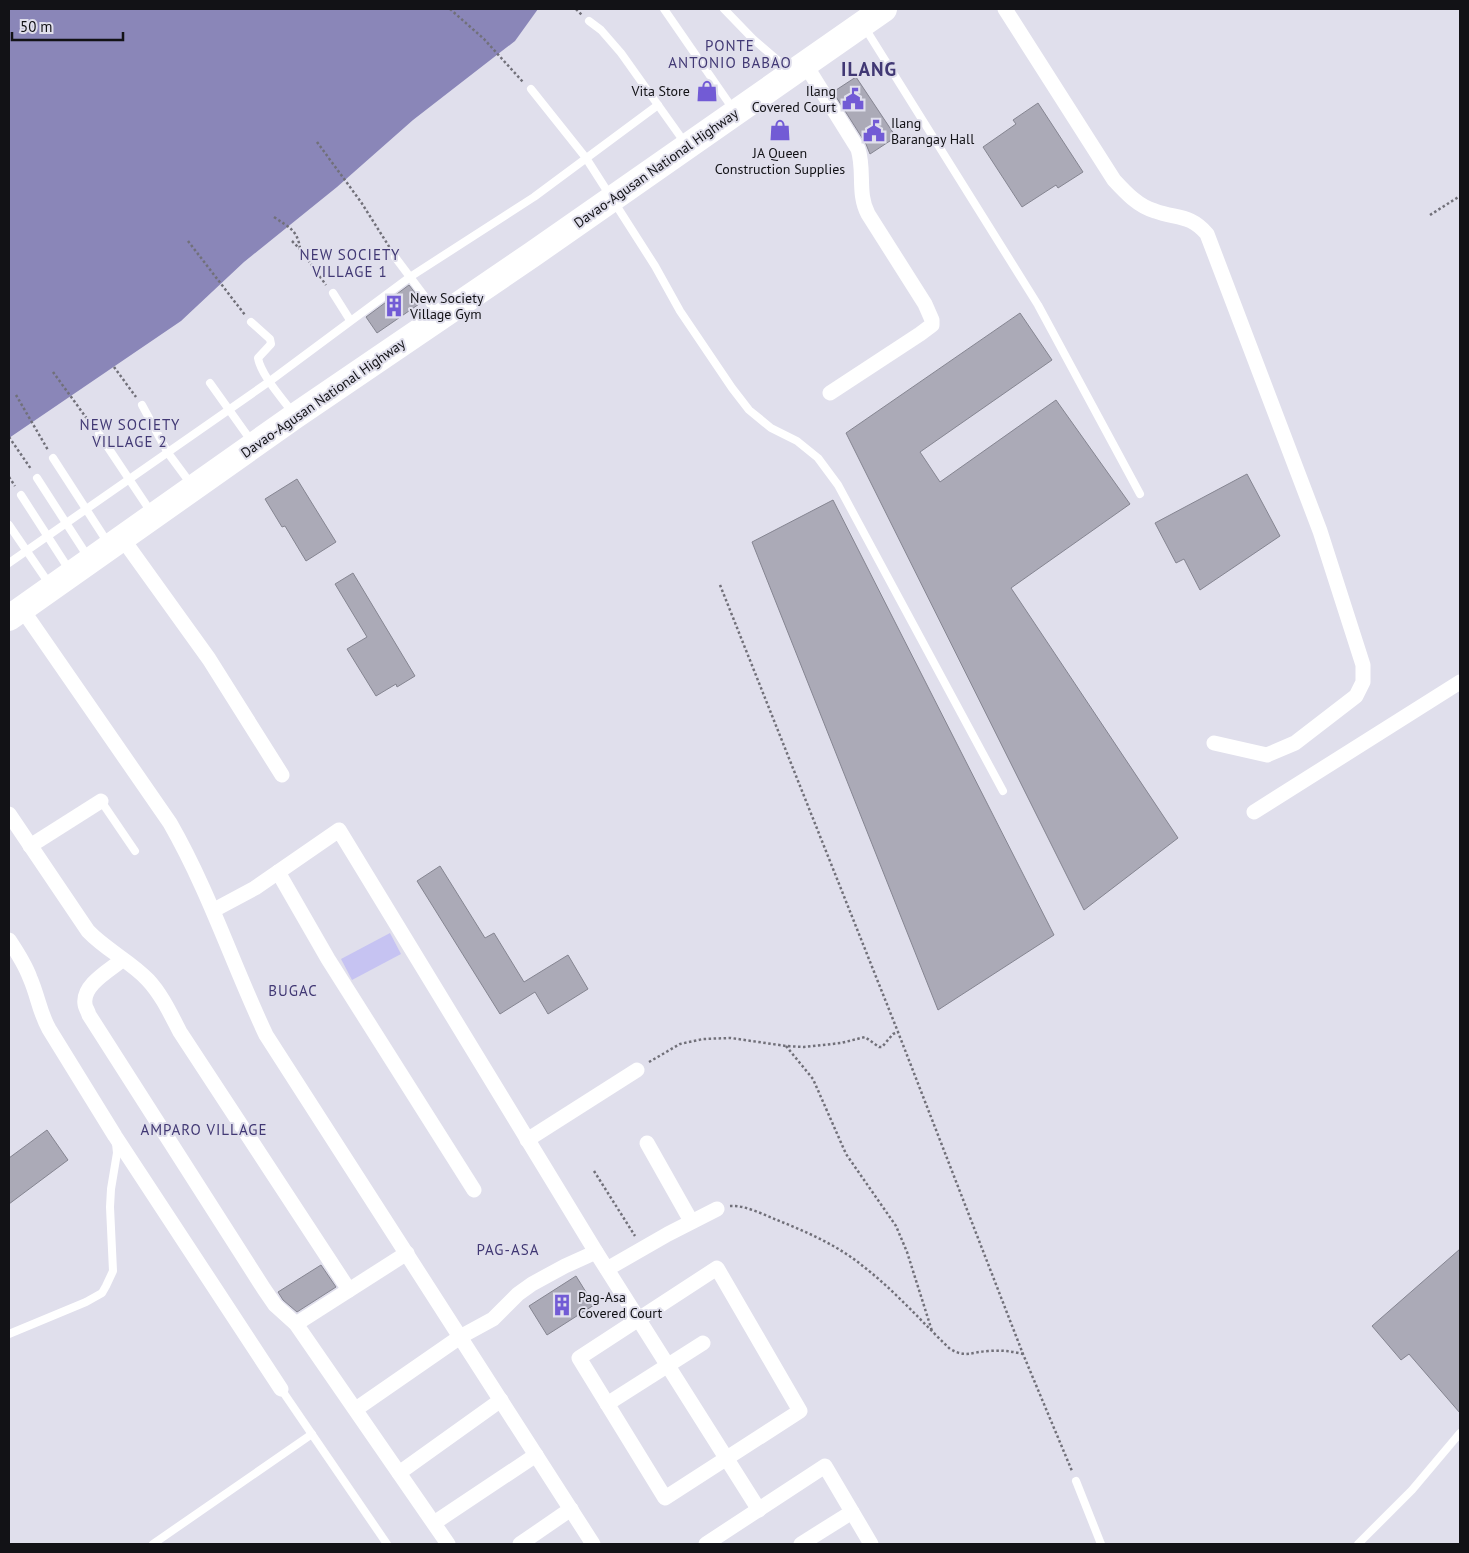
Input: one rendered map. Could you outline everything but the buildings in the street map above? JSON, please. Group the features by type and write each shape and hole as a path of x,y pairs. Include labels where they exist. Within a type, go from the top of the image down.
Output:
{"highway":[{"name":"Davao-Agusan National Highway","path":"15,613 295,416 612,199 884,9"}],"street":[{"path":"1005,9 1114,180 1134,200 1154,211 1185,218 1198,224 1207,234 1320,531 1363,665 1363,682 1356,696 1295,743 1266,755 1214,743"},
{"path":"799,69 858,149 861,159 861,193 865,210 925,304 933,322 932,325 920,334 830,393"},
{"path":"89,561 209,660 282,775"},
{"path":"15,613 170,823 188,854 214,910 250,1002 266,1035 593,1544"},
{"path":"1254,812 1460,682"},
{"path":"30,846 101,801"},
{"path":"9,814 88,931 99,943 148,980 159,995 180,1032 348,1290"},
{"path":"214,910 242,896 339,830 596,1252 759,1510"},
{"path":"278,872 353,1000 474,1190"},
{"path":"9,940 30,978 42,1016 115,1136 281,1389"},
{"path":"122,960 88,989 85,996 85,1005 90,1015 259,1281 276,1305 296,1324 448,1544"},
{"path":"527,1140 636,1070"},
{"path":"647,1143 691,1221"},
{"path":"607,1269 691,1221 717,1209"},
{"path":"356,1409 460,1337 493,1319 518,1294 532,1284 558,1269 596,1252"},
{"path":"296,1324 406,1253"},
{"path":"717,1268 800,1411 665,1498 607,1404 579,1358 717,1268"},
{"path":"607,1404 703,1343"},
{"path":"399,1473 500,1400"},
{"path":"434,1523 536,1455"},
{"path":"706,1544 825,1466 871,1544"},
{"path":"520,1544 571,1510"},
{"path":"801,1544 852,1512"}],"lane":[{"path":"664,9 736,113"},
{"path":"724,9 753,39 799,69"},
{"path":"589,21 601,30 621,53 687,146"},
{"path":"862,24 1038,305 1140,494"},
{"path":"531,89 586,158 655,266 680,311 749,410 771,428 796,441 818,458 838,485 1002,791"},
{"path":"9,563 270,381 410,277 534,197 658,105"},
{"path":"395,257 440,317"},
{"path":"333,293 350,320"},
{"path":"250,322 267,335 271,342 258,358 261,367 295,416"},
{"path":"210,383 254,445"},
{"path":"142,405 168,453 194,488"},
{"path":"99,434 154,516"},
{"path":"53,458 86,510 89,561"},
{"path":"37,478 89,561"},
{"path":"21,495 48,535 89,561"},
{"path":"9,525 26,550 89,561"},
{"path":"101,801 135,851"},
{"path":"9,1334 86,1302 102,1293 106,1286 112,1271 110,1207 117,1154 115,1136"},
{"path":"281,1389 387,1544"},
{"path":"1358,1544 1412,1490 1460,1433"},
{"path":"153,1544 312,1434"},
{"path":"1076,1481 1101,1544"}],"path":[{"path":"450,9 484,39 531,89"},
{"path":"317,142 361,202 395,257"},
{"path":"1430,215 1460,196"},
{"path":"274,217 293,230 298,238 300,249"},
{"path":"188,241 250,322"},
{"path":"292,241 333,293"},
{"path":"114,368 142,405"},
{"path":"53,372 99,434"},
{"path":"16,395 53,458"},
{"path":"9,437 37,478"},
{"path":"720,585 898,1032 1023,1354 1076,1481"},
{"path":"636,1070 680,1044 703,1039 732,1038 804,1047 840,1043 862,1037 870,1039 879,1047 882,1047 893,1034 898,1032"},
{"path":"786,1046 813,1079 846,1154 896,1226 907,1252 932,1332"},
{"path":"594,1171 642,1248"},
{"path":"717,1209 725,1206 742,1207 800,1229 836,1248 884,1283 932,1332 950,1349 959,1354 966,1355 984,1351 998,1351 1023,1354"}],"shaded area":[{"path":"9,9 538,9 515,41 413,120 337,187 244,262 181,321 9,438"},
{"path":"390,933 401,954 352,980 341,959"}],"place":[{"name":"Vita Store","path":"707,91"},
{"name":"Ilang Covered Court","path":"853,99"},
{"name":"JA Queen Construction Supplies","path":"780,130"},
{"name":"Ilang Barangay Hall","path":"874,131"},
{"name":"New Society Village Gym","path":"394,306"},
{"name":"Pag-Asa Covered Court","path":"562,1305"}],"district":[{"name":"PONTE ANTONIO BABAO","path":"730,54"},
{"name":"ILANG","path":"869,69"},
{"name":"NEW SOCIETY VILLAGE 1","path":"350,264"},
{"name":"NEW SOCIETY VILLAGE 2","path":"130,434"},
{"name":"BUGAC","path":"293,991"},
{"name":"AMPARO VILLAGE","path":"204,1130"},
{"name":"PAG-ASA","path":"508,1250"}]}
